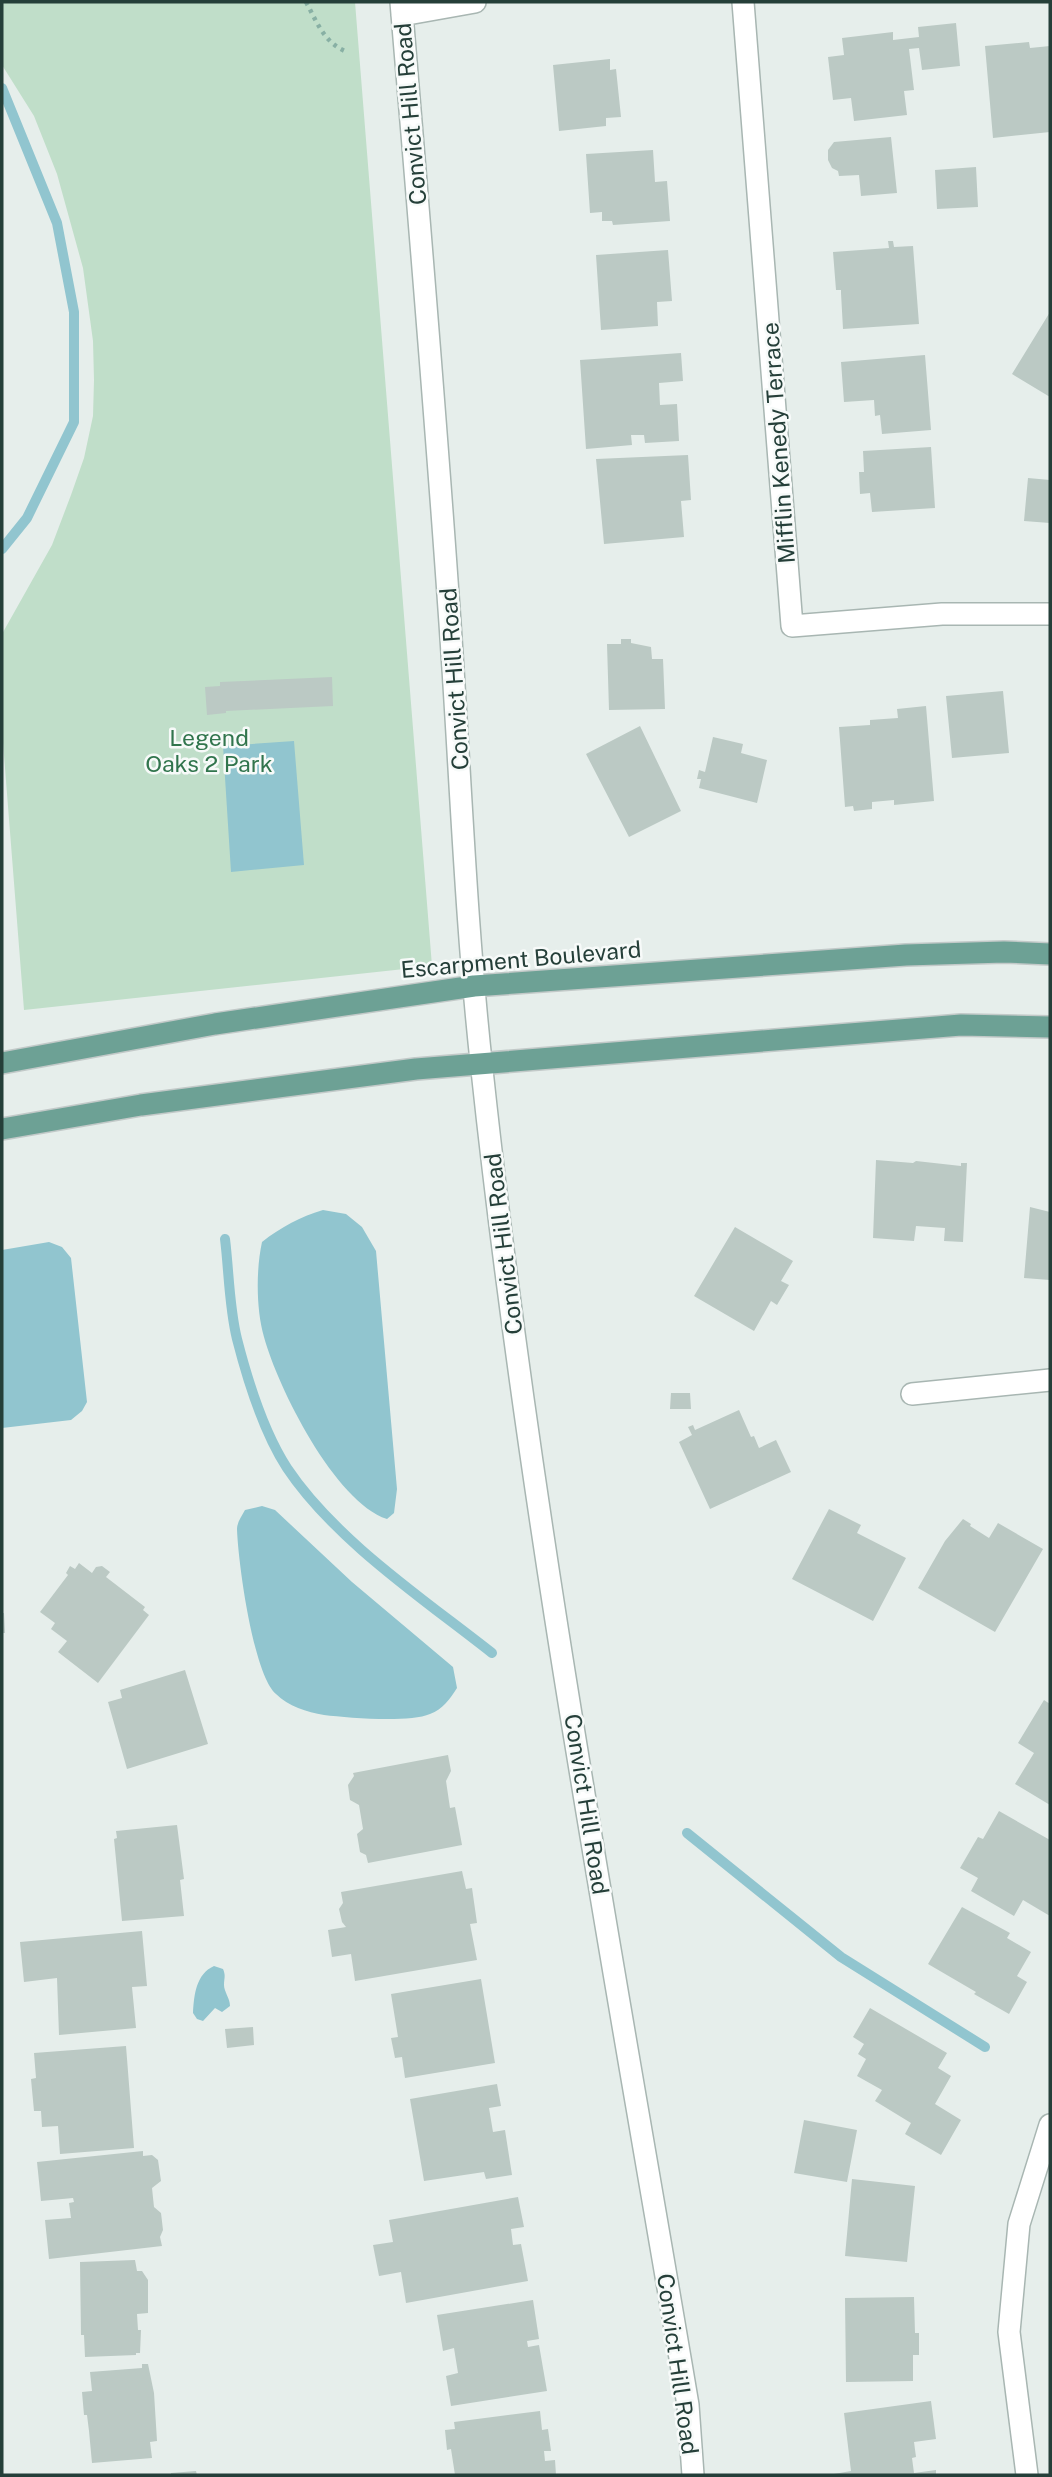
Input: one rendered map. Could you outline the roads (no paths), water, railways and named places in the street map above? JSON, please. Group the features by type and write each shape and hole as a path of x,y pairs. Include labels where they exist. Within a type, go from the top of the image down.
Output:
{"main road":[{"name":"Escarpment Boulevard","path":"2,1063 215,1024 474,986 906,955 1004,952 1050,954"},
{"path":"2,1129 141,1105 416,1069 961,1025 1050,1027"}],"street":[{"path":"402,8 475,2"},
{"name":"Mifflin Kenedy Terrace","path":"743,2 792,626 942,614 1050,614"},
{"name":"Convict Hill Road","path":"402,8 449,601 481,1065 519,1380 577,1749 688,2405 693,2475"},
{"path":"912,1394 1050,1380"},
{"path":"1027,2475 1009,2332 1019,2224 1050,2124"}],"water":[{"path":"294,741 304,865 231,872 223,746"},
{"path":"323,1210 346,1214 362,1227 376,1251 397,1489 394,1513 387,1519 367,1508 348,1491 311,1441 282,1385 261,1326 258,1289 262,1242 291,1223"},
{"path":"49,1242 62,1247 71,1258 87,1402 82,1411 71,1420 2,1428 2,1250"},
{"path":"262,1506 275,1510 352,1582 453,1667 457,1688 449,1700 435,1712 420,1717 378,1719 324,1715 292,1705 276,1694 260,1664 254,1641 238,1544 237,1526 245,1510"},
{"path":"214,1966 223,1969 224,1988 230,2006 222,2012 215,2008 203,2021 197,2019 193,2013 195,1992 203,1974"}],"waterway":[{"path":"2,88 57,223 74,312 74,422 27,518 2,549"},
{"path":"225,1239 232,1314 241,1355 264,1422 287,1468 330,1520 355,1544 492,1653"},
{"path":"687,1833 841,1957 985,2047"}],"park label":[{"name":"Legend Oaks 2 Park","path":"209,750"}]}
